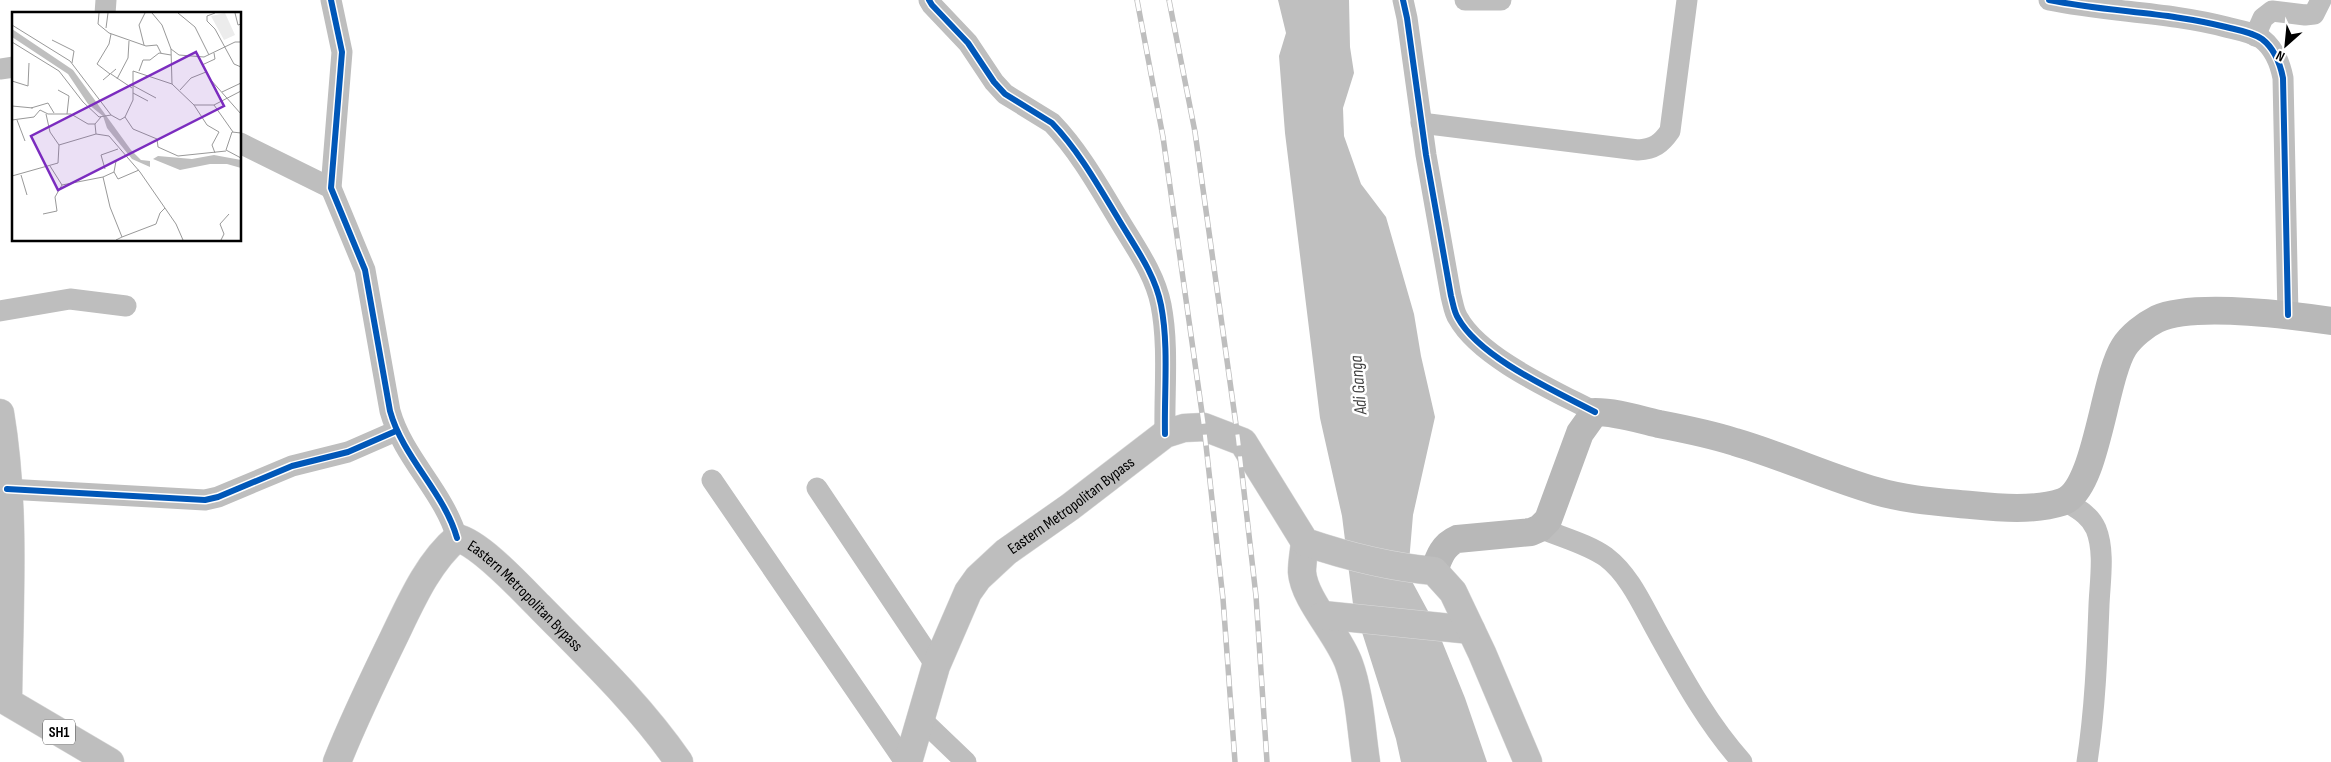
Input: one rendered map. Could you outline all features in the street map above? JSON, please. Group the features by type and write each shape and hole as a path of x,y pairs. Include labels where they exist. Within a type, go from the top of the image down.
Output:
{"main road":[{"path":"1425,570 1449,543 1457,539 1532,532 1540,528 1548,520 1580,432 1594,412 1621,415 1736,442 1879,492 1931,501 1990,507 2042,507 2065,501 2076,492 2086,475 2107,393 2124,348 2138,332 2158,319 2179,314 2208,311 2288,315 2331,321"},
{"name":"SH1","path":"0,414 7,489 4,585 4,700 110,762"},
{"name":"Eastern Metropolitan Bypass","path":"907,762 936,666 968,592 978,578 1006,552 1070,507 1164,434 1184,428 1204,426 1238,439 1262,471 1305,542"},
{"name":"Eastern Metropolitan Bypass","path":"337,762 354,718 408,610 432,569 449,545 457,538 467,540 489,559 600,666 663,738 679,762"},
{"path":"1366,762 1355,682 1331,616 1305,587 1302,572 1305,542 1338,552 1425,570 1453,592 1528,762"},
{"path":"1331,616 1471,630"}],"street":[{"path":"331,0 342,52 331,188 365,270 390,411 396,431 448,515 457,538"},
{"path":"929,0 932,6 968,44 1004,94 1052,123 1058,130 1084,164 1144,261 1155,284 1161,304 1164,331 1164,434"},
{"path":"1403,0 1421,123 1451,296 1457,318 1474,339 1500,360 1594,412"},
{"path":"1465,0 1501,0"},
{"path":"1421,123 1638,150 1651,149 1663,142 1670,131 1687,0"},
{"path":"2049,0 2200,20 2255,36 2262,39 2273,51 2280,61 2283,78 2288,315"},
{"path":"2255,36 2263,18 2272,11 2305,15 2314,14 2321,0"},
{"path":"241,143 331,188"},
{"path":"0,311 70,299 126,306"},
{"path":"7,489 205,500 218,497 302,462 348,452 396,431"},
{"path":"712,480 907,762"},
{"path":"817,488 936,666"},
{"path":"2065,501 2087,515 2095,527 2099,540 2100,568 2095,697 2086,762"},
{"path":"1540,528 1599,553 1619,569 1632,588 1697,703 1721,737 1742,762"},
{"path":"921,719 966,762"}],"water":[{"name":"Adi Ganga","path":"1278,0 1349,0 1350,47 1354,73 1343,108 1344,136 1361,184 1386,217 1414,314 1421,356 1435,417 1413,515 1408,574 1435,624 1465,698 1487,762 1401,762 1396,739 1353,604 1342,516 1320,418 1285,133 1279,56 1286,33"}],"railway":[{"path":"1137,0 1163,137 1204,427 1223,599 1235,762"},
{"path":"1169,0 1195,132 1238,439 1256,596 1267,762"}],"cycle path":[{"path":"331,0 342,52 331,188 365,270 390,411 396,428 413,460 443,505 457,538"},
{"path":"929,0 968,43 994,82 1005,94 1052,123 1062,134 1088,170 1144,261 1158,294 1165,337 1165,434"},
{"path":"1403,0 1426,155 1451,296 1457,316 1469,333 1500,360 1540,384 1595,412"},
{"path":"2049,0 2182,18 2240,30 2262,39 2274,52 2283,78 2288,315"},
{"path":"7,489 205,500 218,497 292,466 348,452 396,431"}]}
